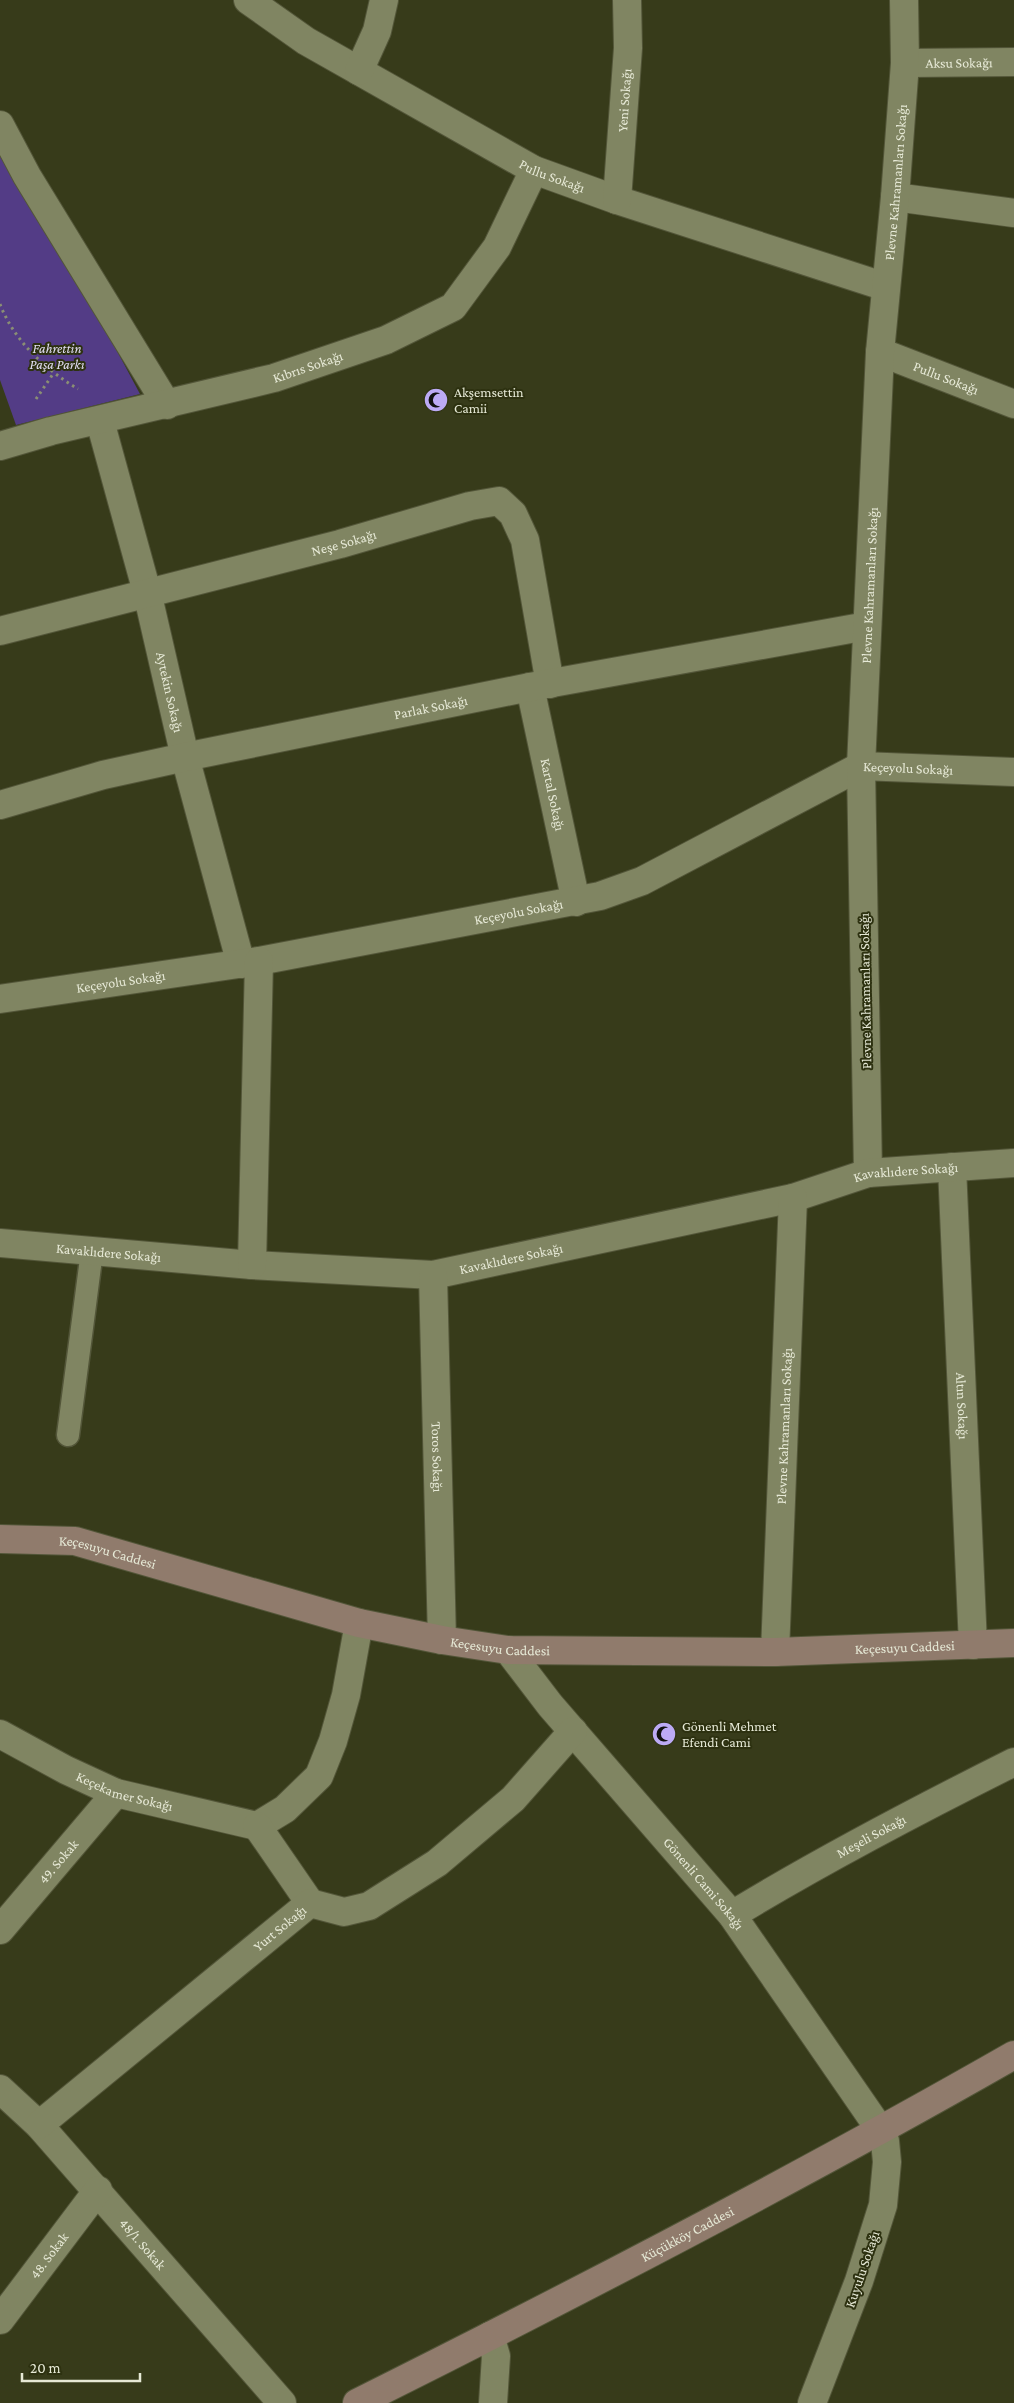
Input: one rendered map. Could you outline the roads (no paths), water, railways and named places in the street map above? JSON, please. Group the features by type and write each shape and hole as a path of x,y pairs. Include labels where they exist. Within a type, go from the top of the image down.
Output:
{"street":[{"name":"Pullu Sokağı","path":"248,0 306,40 534,170 617,200 886,287"},
{"path":"360,71 377,31 384,0"},
{"name":"Yeni Sokağı","path":"617,200 628,48 627,0"},
{"name":"Plevne Kahramanları Sokağı","path":"868,1173 861,766 880,352 895,197 905,63 904,0"},
{"name":"Aksu Sokağı","path":"905,63 1014,62"},
{"path":"0,125 27,176 167,405"},
{"name":"Kıbrıs Sokağı","path":"1,441 167,405 274,378 386,340 453,307 496,247 534,170"},
{"path":"895,197 1014,213"},
{"name":"Pullu Sokağı","path":"880,352 1014,404"},
{"name":"Aytekin Sokağı","path":"111,417 147,592 185,757 250,963 252,1265"},
{"name":"Neşe Sokağı","path":"0,631 340,544 470,506 499,501 513,514 525,540 540,686"},
{"name":"Parlak Sokağı","path":"0,805 103,775 185,757 540,686 867,626"},
{"name":"Kartal Sokağı","path":"540,686 576,902"},
{"name":"Keçeyolu Sokağı","path":"0,999 250,963 576,902 642,881 861,766 1014,772"},
{"name":"Kavaklıdere Sokağı","path":"0,1243 252,1265 433,1275 793,1198 868,1173 1014,1163"},
{"name":"Altın Sokağı","path":"952,1167 973,1645"},
{"name":"Plevne Kahramanları Sokağı","path":"775,1652 793,1198"},
{"name":"Toros Sokağı","path":"433,1275 442,1640"},
{"name":"Keçesuyu Caddesi","path":"0,1539 75,1542 359,1623 442,1640 508,1650 775,1652 1014,1643"},
{"path":"310,1903 257,1826 285,1809 319,1776 333,1741 346,1695 359,1623"},
{"name":"Gönenli Cami Sokağı","path":"508,1650 573,1731 732,1915 881,2131"},
{"name":"Yurt Sokağı","path":"39,2125 310,1903 344,1912 369,1906 437,1863 513,1799 573,1731"},
{"name":"Keçekamer Sokağı","path":"0,1734 66,1770 116,1793 257,1826"},
{"name":"Meşeli Sokağı","path":"732,1915 788,1881 884,1828 1014,1762"},
{"name":"49. Sokak","path":"0,1930 116,1793"},
{"name":"Küçükköy Caddesi","path":"357,2403 490,2336 881,2131 1014,2056"},
{"name":"48/1. Sokak","path":"0,2089 39,2125 98,2190 282,2403"},
{"name":"Kuyulu Sokağı","path":"812,2403 859,2281 884,2205 888,2162 885,2141 881,2131"},
{"name":"48. Sokak","path":"0,2320 98,2190"},
{"path":"490,2336 496,2356 493,2403"}],"lane":[{"path":"68,1435 92,1251"}],"place":[{"name":"Akşemsettin Camii","path":"436,400"},
{"name":"Gönenli Mehmet Efendi Cami","path":"664,1734"}],"park label":[{"name":"Fahrettin Paşa Parkı","path":"57,356"}]}
